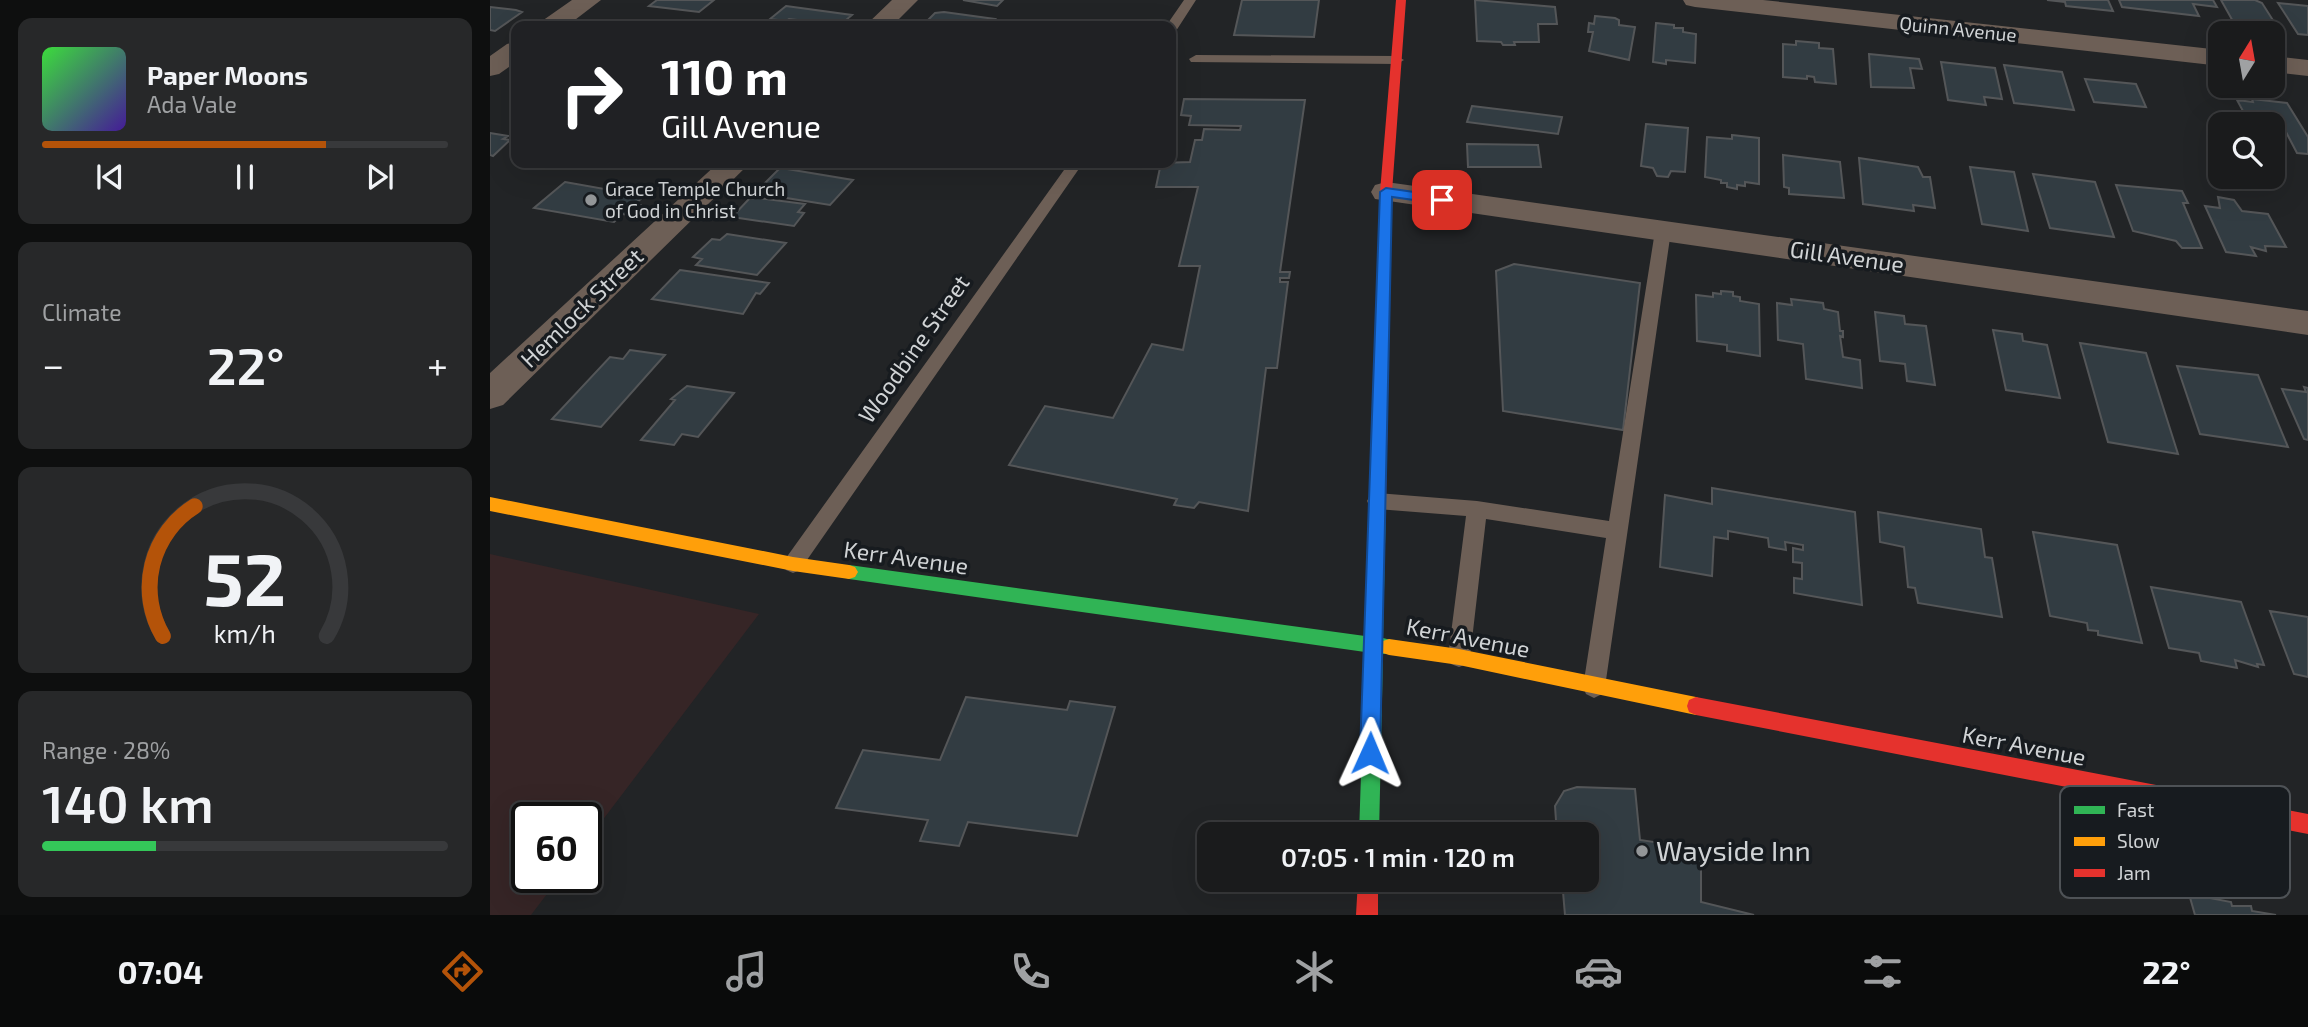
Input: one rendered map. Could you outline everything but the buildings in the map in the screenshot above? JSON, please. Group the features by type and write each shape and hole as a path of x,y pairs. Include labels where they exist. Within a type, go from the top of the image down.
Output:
{"street":[{"path":"558,21 589,0"},
{"path":"883,21 906,0"},
{"path":"1369,822 1386,192 1401,0"},
{"name":"Quinn Avenue","path":"1695,0 2208,57"},
{"path":"490,68 511,53"},
{"path":"2286,65 2308,68"},
{"name":"Hemlock Street","path":"490,395 730,168"},
{"name":"Gill Avenue","path":"1386,192 2308,323"},
{"name":"Kerr Avenue","path":"490,504 793,564 1459,657 1594,687 2110,786"},
{"name":"Kerr Avenue","path":"2290,821 2308,824"},
{"path":"1367,915 1368,892"}],"lane":[{"path":"1176,21 1190,0"},
{"path":"1196,59 1396,60"},
{"name":"Woodbine Street","path":"793,564 1072,168"},
{"path":"1594,687 1663,231"},
{"path":"1377,501 1477,509 1618,531"},
{"path":"1459,657 1477,509"}],"shaded area":[{"path":"490,554 759,614 602,821 602,802 511,802 511,893 548,893 531,915 490,915"}],"traffic: fast":[{"path":"1369,822 1378,499"},
{"path":"849,572 1389,647"}],"traffic: slow":[{"path":"490,504 793,564 849,572"},
{"path":"1389,647 1459,657 1696,706"}],"traffic: jam":[{"path":"1378,499 1386,192 1401,0"},
{"path":"1696,706 2111,786"},
{"path":"2290,821 2308,824"},
{"path":"1367,915 1368,892"}],"place":[{"name":"Grace Temple Church of God in Christ","path":"591,200"},
{"name":"Wayside Inn","path":"1642,851"}],"route":[{"path":"1370,753 1386,192 1442,200"}]}
